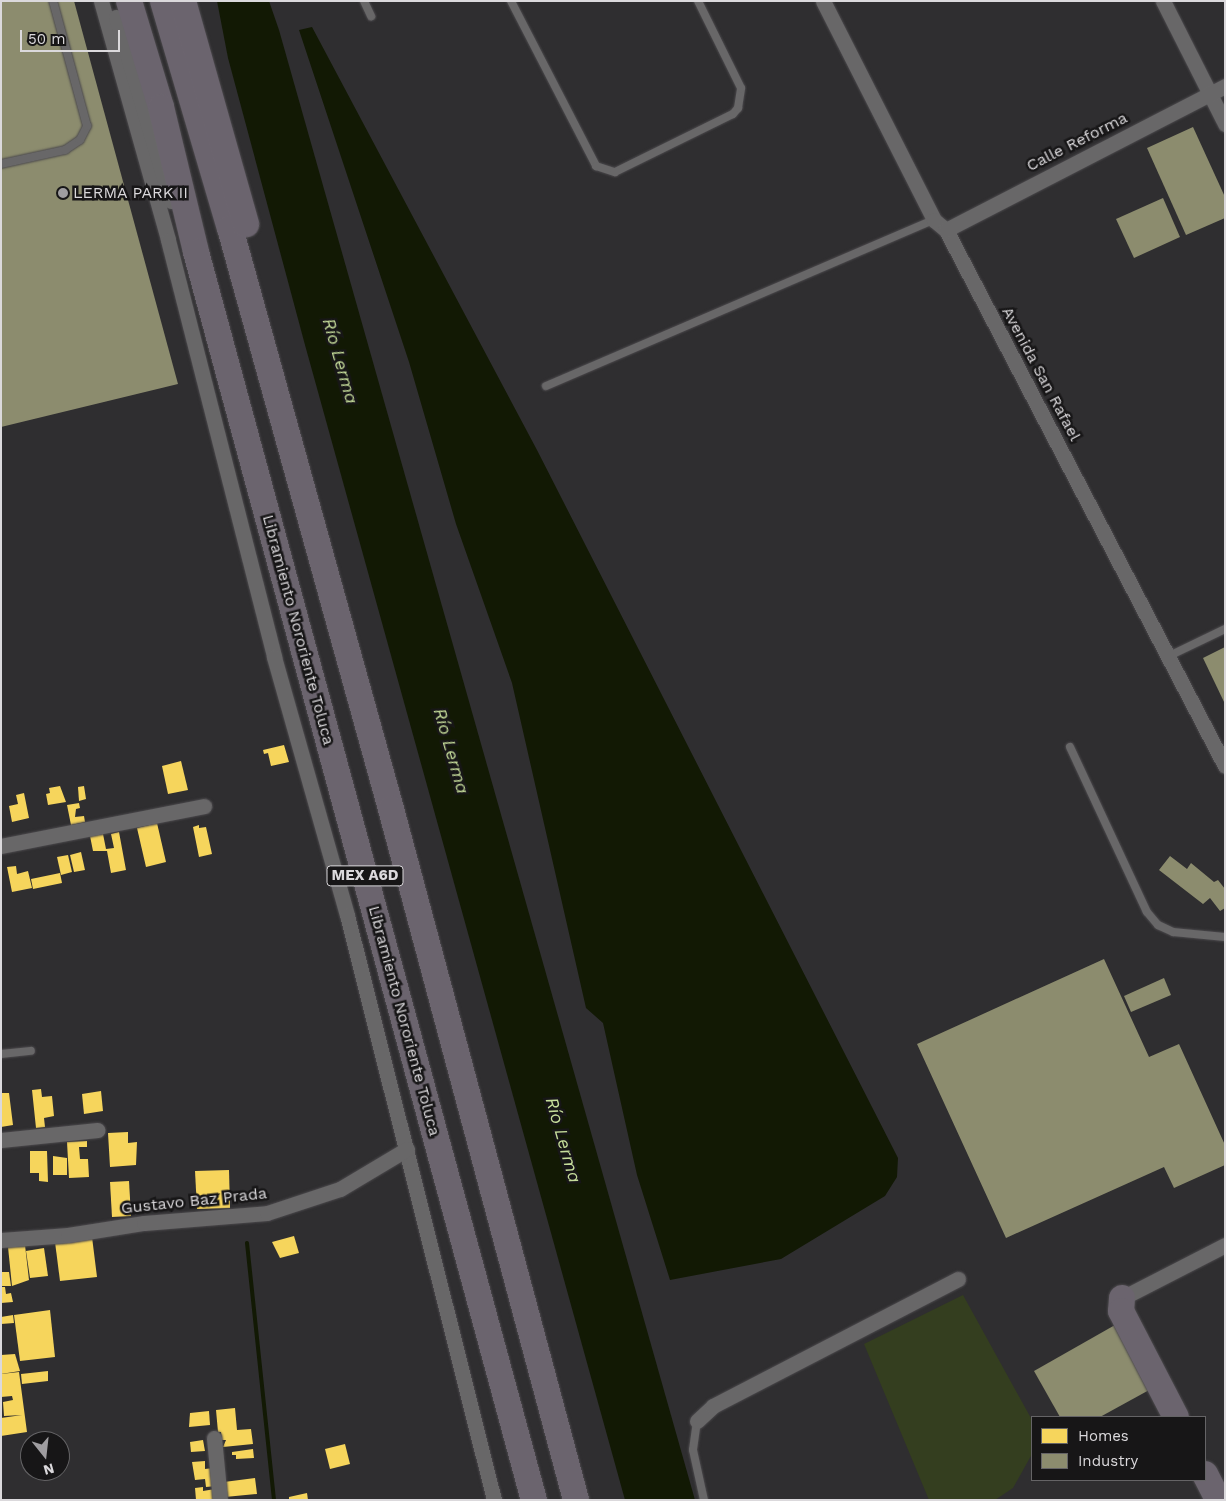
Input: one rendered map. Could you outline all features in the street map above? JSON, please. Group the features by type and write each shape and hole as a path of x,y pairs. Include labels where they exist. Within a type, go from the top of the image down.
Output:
{"highway":[{"path":"163,1 256,321"},
{"path":"183,1 236,184 255,269 259,299 256,321"},
{"name":"Libramiento Nororiente Toluca","path":"124,5 161,107 196,252 534,1500"},
{"name":"MEX A6D","path":"256,321 391,808 576,1500"},
{"path":"1122,1298 1121,1311 1175,1416"},
{"path":"1206,1476 1218,1500"}],"street":[{"path":"101,1 168,240 274,657 347,915 494,1500"},
{"name":"Avenida San Rafael","path":"822,1 1169,656 1225,766"},
{"path":"1163,1 1225,124"},
{"name":"Calle Reforma","path":"940,225 1225,86"},
{"path":"1,846 204,806"},
{"path":"1,1140 97,1130"},
{"name":"Gustavo Baz Prada","path":"1,1240 68,1235 144,1223 267,1213 340,1189 407,1149"},
{"path":"1122,1298 1225,1244"},
{"path":"697,1421 713,1406 958,1278"},
{"path":"214,1438 220,1500"}],"lane":[{"path":"1,164 65,150 80,140 87,126 53,1"},
{"path":"364,1 372,16"},
{"path":"512,1 596,166 614,172 733,114 738,108 741,88 698,1"},
{"path":"546,386 940,225"},
{"path":"1169,656 1225,629"},
{"path":"1070,748 1147,912 1158,925 1173,932 1225,937"},
{"path":"1,1054 31,1051"},
{"path":"697,1421 693,1450 704,1500"}],"green space":[{"path":"963,1295 1031,1418 1031,1456 1013,1488 995,1500 929,1500 864,1344"}],"water":[{"name":"Río Lerma","path":"217,1 269,1 279,30 695,1500 625,1500 305,345 228,58"},
{"path":"312,27 537,450 898,1158 897,1177 885,1196 781,1259 670,1280 637,1175 603,1023 586,1008 512,683 456,524 409,362 299,30"}],"building: Homes":[{"path":"284,745 289,762 271,766 268,753 264,754 263,750"},
{"path":"181,761 188,790 168,794 162,766"},
{"path":"60,786 66,802 48,805 46,794 50,793 49,788"},
{"path":"84,786 86,799 79,801 78,787"},
{"path":"24,793 29,818 12,822 9,806 18,804 16,795"},
{"path":"79,803 80,808 76,809 75,817 84,816 85,822 71,825 67,805"},
{"path":"157,823 166,862 146,867 137,828"},
{"path":"199,825 199,828 206,827 212,854 199,857 193,827"},
{"path":"119,832 126,870 111,873 107,851 93,851 90,836 103,834 106,849 114,848 111,834"},
{"path":"81,852 85,870 74,872 70,855"},
{"path":"68,855 72,872 61,875 57,857"},
{"path":"16,866 17,874 28,871 32,888 12,892 7,867"},
{"path":"60,873 62,883 33,889 31,879"},
{"path":"41,1089 42,1097 52,1096 54,1116 44,1118 45,1127 36,1128 32,1090"},
{"path":"101,1091 103,1111 84,1114 82,1094"},
{"path":"1,1093 9,1093 13,1125 1,1127"},
{"path":"128,1132 128,1143 137,1142 136,1165 110,1167 108,1133"},
{"path":"87,1141 87,1147 79,1147 80,1159 88,1159 89,1177 69,1178 67,1142"},
{"path":"30,1151 47,1151 48,1182 39,1181 39,1173 30,1173"},
{"path":"53,1156 67,1158 67,1175 53,1175"},
{"path":"229,1170 230,1208 197,1209 195,1171"},
{"path":"129,1181 131,1216 112,1217 110,1182"},
{"path":"294,1236 299,1253 280,1258 272,1242"},
{"path":"92,1237 97,1277 60,1281 55,1242"},
{"path":"25,1245 29,1280 12,1286 8,1247"},
{"path":"44,1248 48,1276 30,1278 26,1251"},
{"path":"1,1272 9,1272 11,1286 1,1286"},
{"path":"1,1287 5,1287 6,1294 11,1293 13,1302 1,1303"},
{"path":"50,1310 55,1357 20,1361 14,1315"},
{"path":"13,1315 14,1323 1,1324 1,1317"},
{"path":"15,1354 20,1371 1,1374 1,1355"},
{"path":"48,1371 48,1381 22,1384 21,1374"},
{"path":"19,1372 27,1431 1,1436 1,1418 22,1415 4,1416 3,1402 13,1400 12,1396 1,1397 1,1374"},
{"path":"235,1408 237,1430 251,1429 253,1444 223,1447 226,1440 222,1440 221,1432 218,1432 216,1410"},
{"path":"209,1411 210,1425 189,1427 190,1413"},
{"path":"203,1440 205,1451 191,1452 190,1442"},
{"path":"345,1444 350,1464 330,1469 325,1449"},
{"path":"253,1449 254,1458 236,1459 236,1455 232,1455 232,1452"},
{"path":"205,1461 205,1469 213,1468 216,1486 206,1487 205,1479 195,1480 192,1462"},
{"path":"255,1478 257,1494 225,1497 224,1482"},
{"path":"203,1487 203,1491 215,1489 213,1500 196,1500 195,1488"},
{"path":"307,1493 308,1500 289,1500 289,1497"}],"building: Industry":[{"name":"LERMA PARK II","path":"1,1 74,1 178,384 1,427"},
{"path":"1193,127 1225,197 1225,218 1186,235 1147,148"},
{"path":"1163,198 1180,237 1134,258 1116,219"},
{"path":"1225,647 1225,704 1203,658"},
{"path":"1170,856 1187,869 1191,863 1214,882 1218,880 1225,889 1225,908 1220,911 1210,898 1203,904 1159,870"},
{"path":"1104,959 1149,1057 1179,1044 1225,1145 1225,1165 1174,1188 1164,1167 1006,1238 917,1044"},
{"path":"1164,978 1171,995 1131,1012 1124,996"},
{"path":"1115,1325 1151,1389 1102,1416 1059,1416 1034,1371"}],"waterway":[{"path":"247,1243 274,1500"}],"place":[{"name":"LERMA PARK II","path":"63,193"}]}
